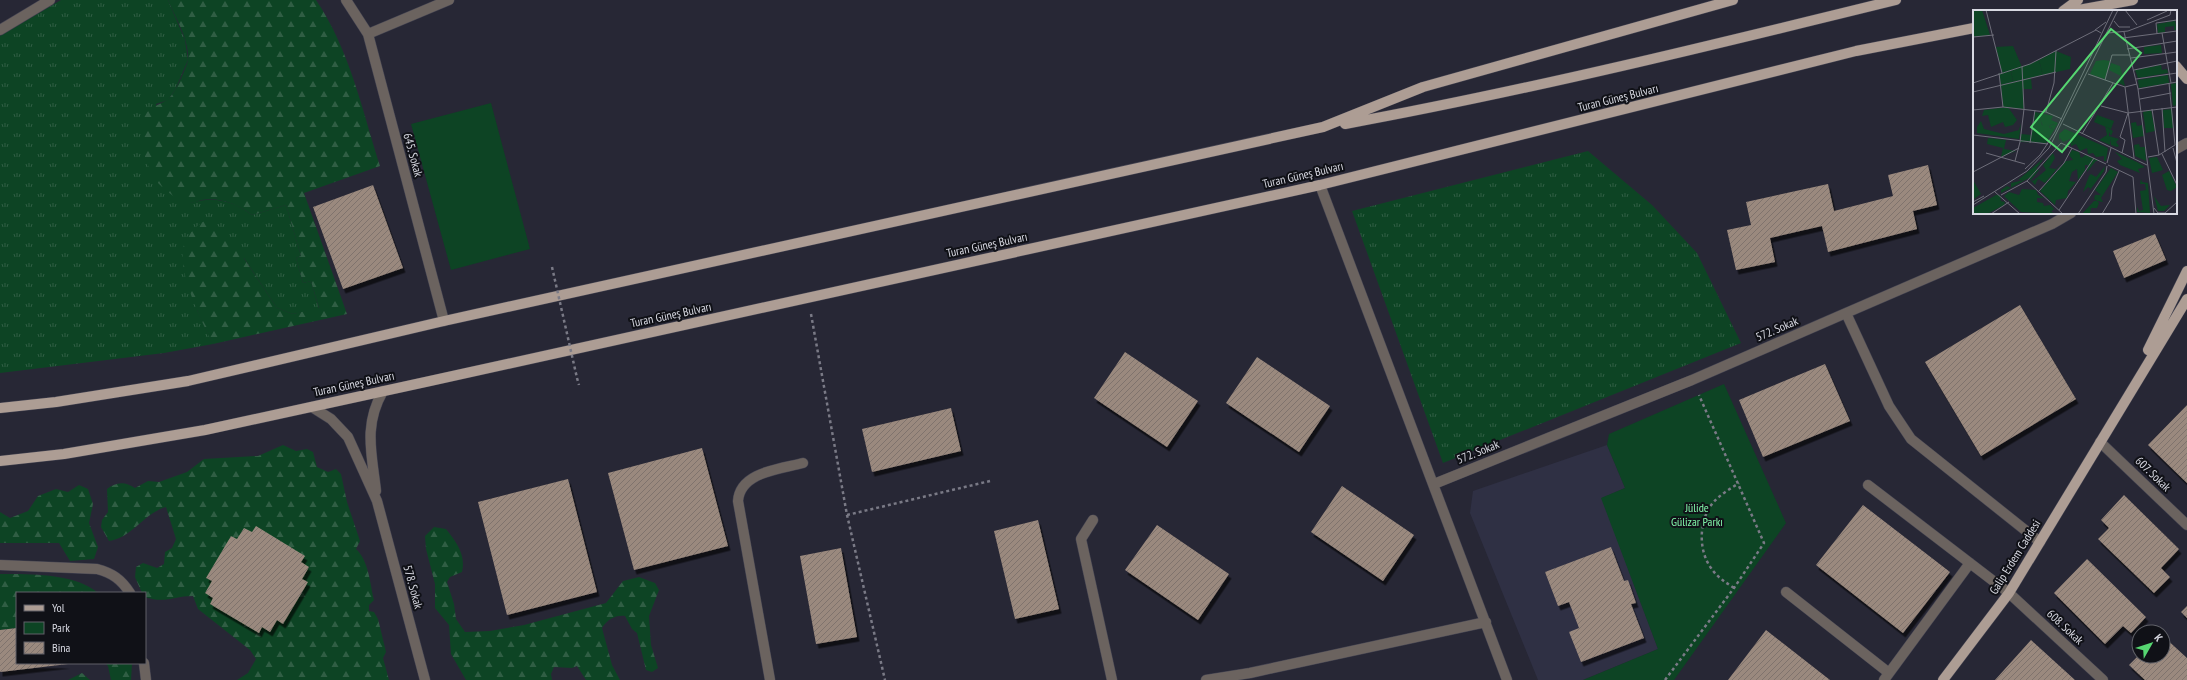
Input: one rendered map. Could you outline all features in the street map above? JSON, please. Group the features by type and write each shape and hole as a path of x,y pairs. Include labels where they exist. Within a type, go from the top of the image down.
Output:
{"main road":[{"path":"1323,127 1424,87 1733,0"},
{"path":"0,408 56,402 188,381 444,322 1323,127 1438,107 1558,81 1896,0"},
{"path":"2064,10 2078,0"},
{"path":"2084,10 2095,9 2133,0"},
{"name":"Turan Güneş Bulvarı","path":"0,461 64,454 205,430 312,407 1320,185 1856,51 1973,28"},
{"path":"2177,67 2187,79"},
{"name":"Galip Erdem Caddesi","path":"2100,442 2169,309 2187,270"},
{"name":"Galip Erdem Caddesi","path":"1943,680 2009,593 2187,299"}],"street":[{"path":"0,30 50,0"},
{"name":"645. Sokak","path":"346,0 368,34 444,322"},
{"path":"368,34 449,0"},
{"path":"2177,148 2187,143"},
{"path":"1320,185 1507,680"},
{"name":"572. Sokak","path":"1434,484 1692,380 2052,224 2069,214"},
{"path":"1846,313 1889,406 1911,439 2040,542"},
{"path":"377,501 370,428 372,414 383,391"},
{"path":"312,407 331,420 348,437 377,501"},
{"name":"607. Sokak","path":"2100,442 2187,525"},
{"path":"770,680 738,501 739,492 750,478 803,463"},
{"name":"608. Sokak","path":"1868,485 2009,593 2103,680"},
{"name":"578. Sokak","path":"377,501 425,680"},
{"path":"1092,520 1081,539 1112,680"},
{"path":"1786,592 1886,677 1970,563"},
{"path":"0,565 97,568 111,573 122,581 129,592"},
{"path":"1206,680 1250,676 1486,622"},
{"path":"144,664 146,680"}],"path":[{"path":"552,267 579,385"},
{"path":"808,298 847,515 885,680"},
{"path":"1664,680 1734,588 1764,543 1739,483 1692,380"},
{"path":"847,515 990,481"},
{"path":"1734,588 1721,579 1710,567 1703,550 1701,535 1704,520 1712,504 1739,483"}],"shaded area":[{"path":"1607,445 1625,488 1602,498 1658,649 1583,680 1538,680 1470,513 1473,491"}],"green space":[{"path":"61,0 168,0 185,40 188,60 175,90 168,100 156,104 190,203 207,200 222,201 238,206 252,215 286,205 301,256 296,258 303,283 311,281 319,309 293,314 277,308 244,258 197,310 213,344 164,353 0,373 0,36"},
{"path":"168,0 316,0 328,19 338,39 354,81 380,166 304,193 347,314 213,344 191,296 182,256 187,237 195,228 206,220 225,230 277,308 293,314 319,308 311,281 303,283 296,258 301,256 286,205 252,215 228,202 208,199 191,203 182,201 162,187 150,171 142,143 141,125 143,118 150,109 170,98 179,82 188,60 187,45"},
{"path":"491,103 530,249 451,270 411,124"},
{"path":"1588,151 1652,205 1697,253 1741,343 1443,463 1352,211"},
{"name":"Jülide Gülizar Parkı","path":"1724,384 1786,523 1674,680 1583,680 1658,649 1601,498 1625,488 1607,445 1609,434"},
{"path":"283,445 296,451 307,449 313,452 317,467 328,472 336,469 341,474 347,502 360,541 356,549 364,560 368,573 374,600 369,605 369,611 374,612 378,619 386,652 383,658 389,680 237,680 248,673 256,659 250,650 198,609 193,596 164,600 146,597 146,592 142,592 135,577 136,567 143,563 157,568 164,564 165,552 172,548 176,539 166,507 151,514 131,531 117,539 109,541 101,527 102,520 108,512 107,489 114,485 124,483 135,488 148,481 159,482 187,472 204,459 258,456"},
{"path":"79,485 88,489 93,504 89,523 98,547 94,559 70,561 59,543 0,543 0,512 10,518 28,511 38,496 56,489 68,492"},
{"path":"434,527 446,529 457,544 462,555 462,572 450,577 447,582 454,604 456,619 465,632 490,631 524,625 606,603 623,581 639,577 655,583 659,590 649,616 651,645 658,668 652,672 646,670 637,633 632,629 625,616 618,616 606,623 602,628 612,665 620,680 586,680 577,666 572,668 554,667 551,674 552,680 466,680 451,654 449,625 435,608 435,584 426,549 425,536"},
{"path":"0,574 24,574 65,578 88,586 97,592 16,592 16,628 0,630"},
{"path":"106,664 132,664 131,680 111,680 108,666"},
{"path":"82,673 90,680 68,680"}],"building":[{"path":"1928,165 1937,205 1913,211 1917,229 1828,252 1822,226 1770,238 1775,262 1736,270 1727,230 1751,225 1746,202 1828,184 1834,211 1893,196 1888,175"},
{"path":"373,185 403,268 343,289 313,207"},
{"path":"2155,234 2166,260 2124,278 2113,251"},
{"path":"2020,305 2076,399 1981,456 1925,362"},
{"path":"1125,352 1198,401 1167,447 1094,398"},
{"path":"1257,357 1330,406 1299,452 1226,403"},
{"path":"1825,364 1850,421 1763,457 1739,400"},
{"path":"2187,405 2187,483 2148,445"},
{"path":"951,408 961,451 872,472 862,429"},
{"path":"702,448 728,546 634,570 608,473"},
{"path":"568,479 597,592 507,615 478,502"},
{"path":"1342,486 1414,535 1383,581 1311,532"},
{"path":"2124,495 2179,549 2161,568 2170,577 2154,593 2098,539 2109,528 2101,520"},
{"path":"1863,505 1950,572 1903,633 1816,565"},
{"path":"1038,520 1059,609 1015,619 994,531"},
{"path":"1157,525 1229,574 1198,620 1125,570"},
{"path":"256,526 305,556 301,562 309,567 302,579 308,582 283,624 277,620 270,632 262,627 259,633 210,604 213,598 205,593 212,581 206,578 231,536 237,539 244,528 252,532"},
{"path":"1611,547 1624,581 1628,580 1636,603 1631,604 1644,638 1581,662 1569,632 1579,628 1569,602 1558,606 1545,572"},
{"path":"841,548 857,637 816,644 800,556"},
{"path":"2087,559 2146,617 2139,624 2131,624 2131,633 2123,626 2105,644 2054,593"},
{"path":"2187,606 2187,618 2181,612"},
{"path":"16,628 16,664 68,664 0,672 0,630"},
{"path":"1766,630 1830,680 1728,680"},
{"path":"2031,640 2075,680 1995,680"},
{"path":"2171,643 2187,658 2187,680 2145,680 2129,665 2131,663 2171,664"}]}
